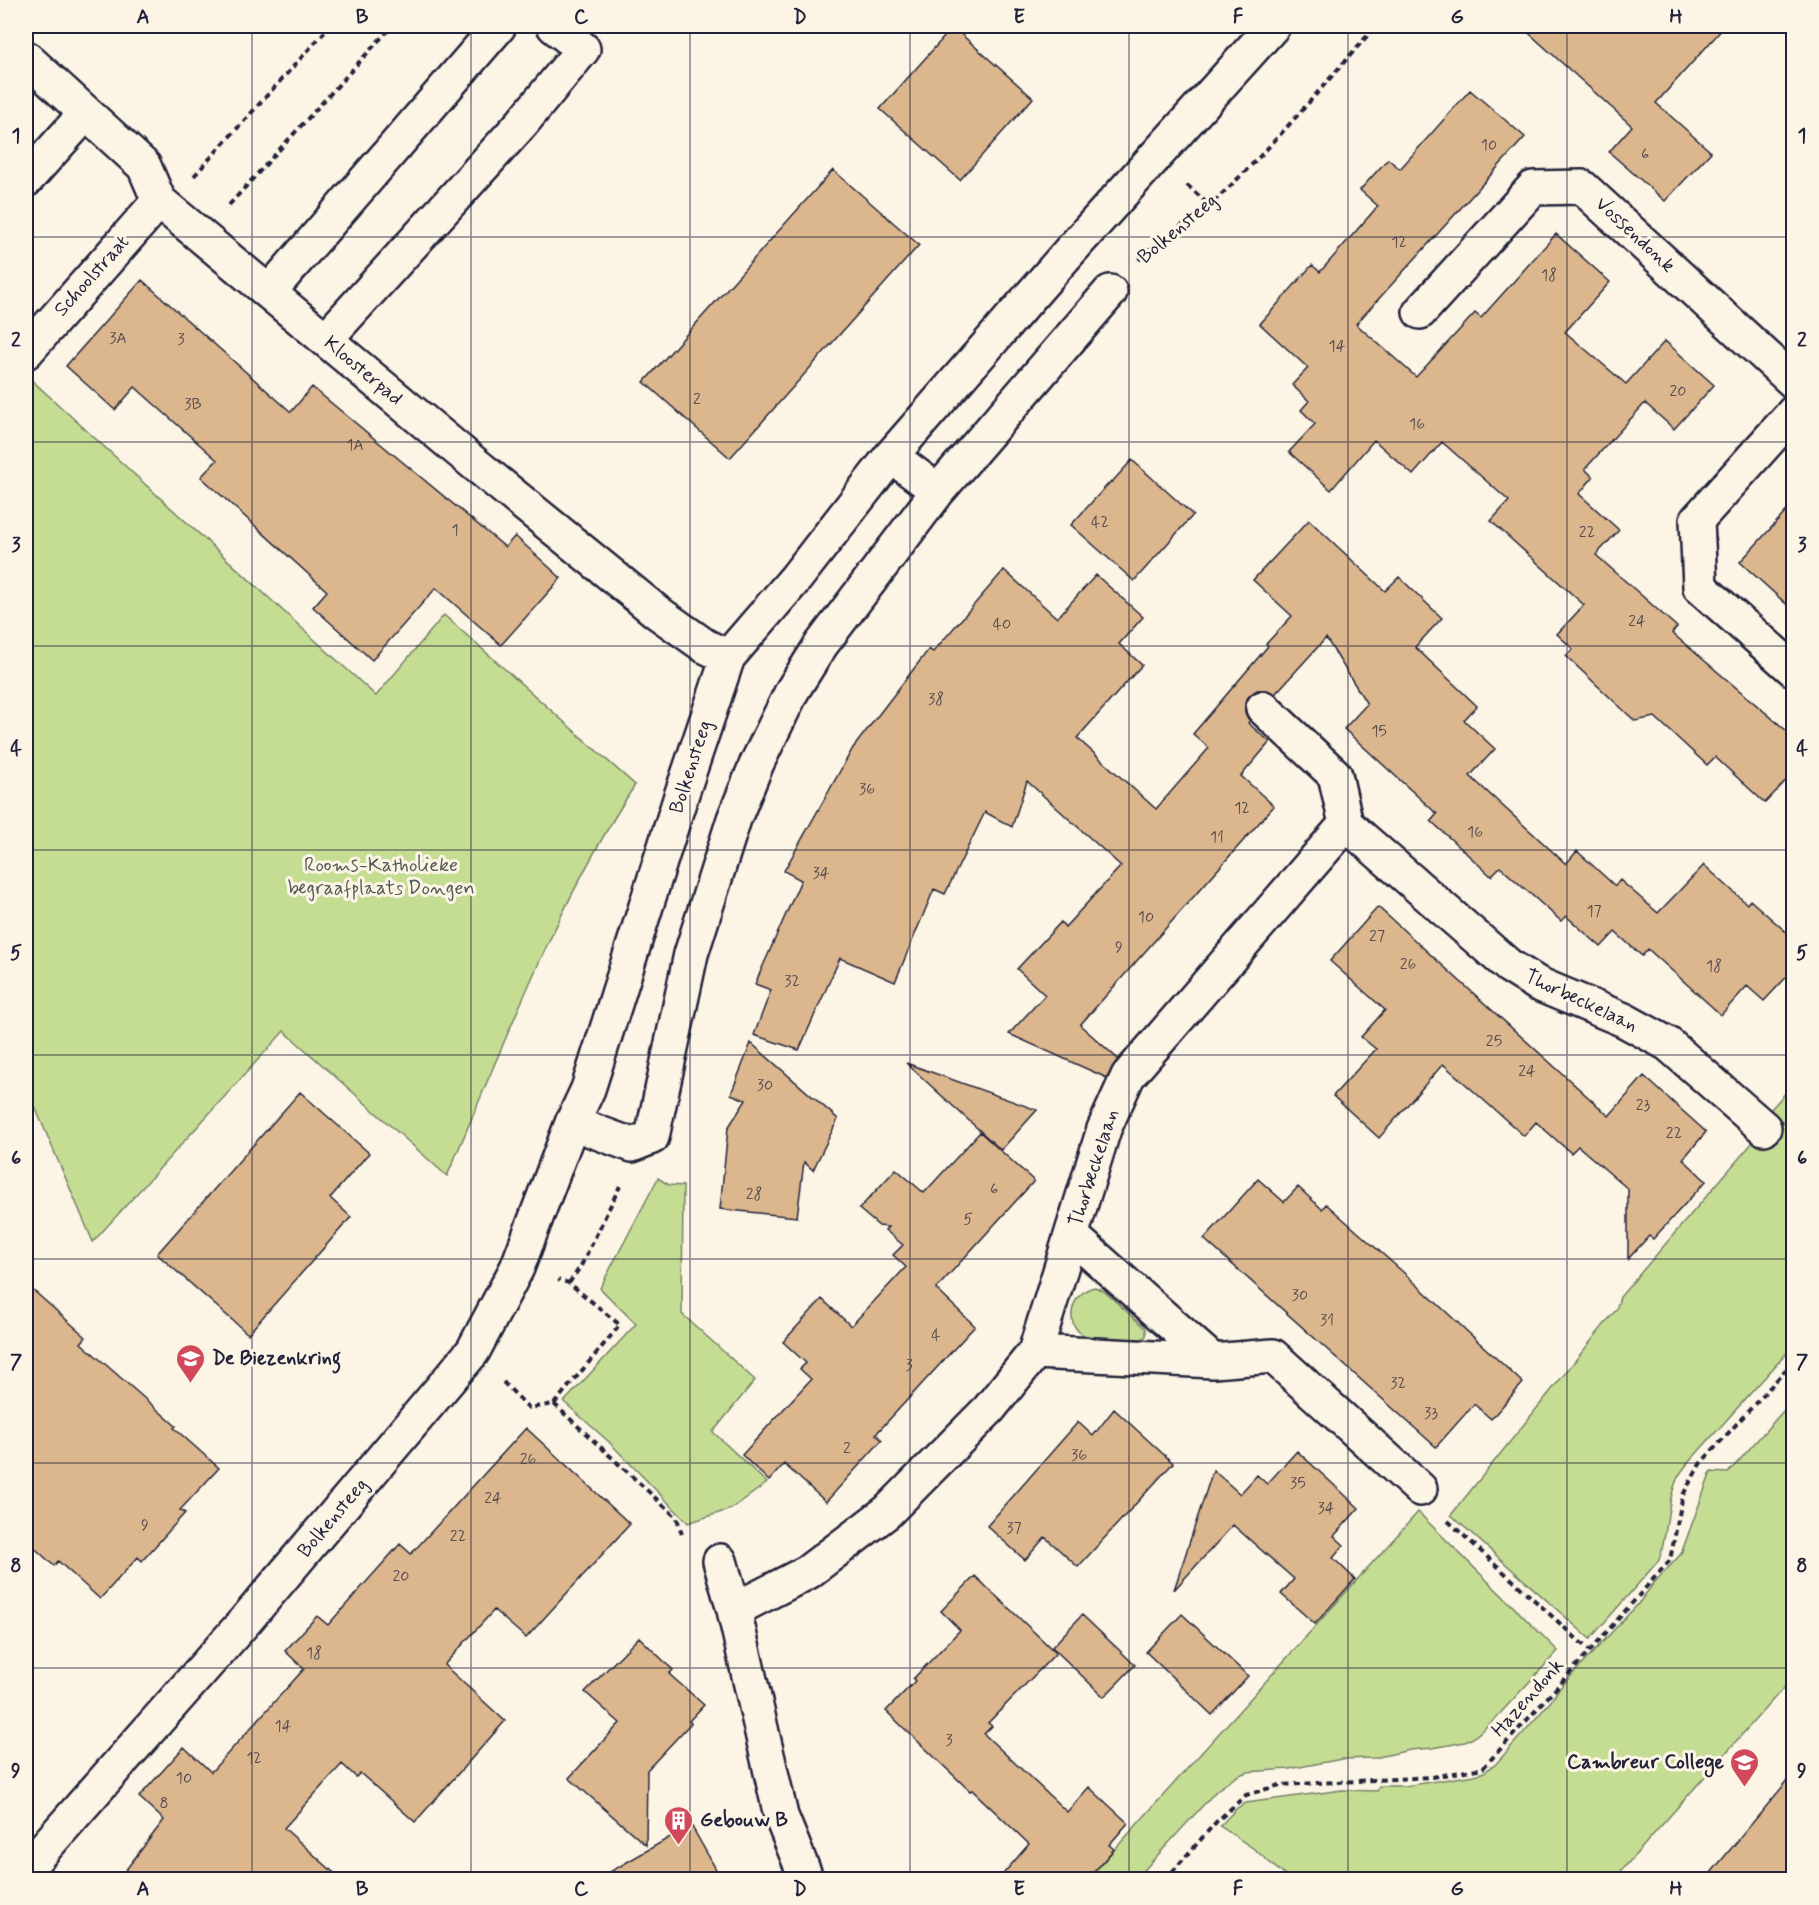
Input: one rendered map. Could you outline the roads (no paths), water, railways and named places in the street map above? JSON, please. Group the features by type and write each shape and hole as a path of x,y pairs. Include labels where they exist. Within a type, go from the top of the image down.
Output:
{"street":[{"path":"269,292 499,26"},
{"path":"326,339 522,123 583,49 554,26"},
{"name":"Bolkensteeg","path":"26,1869 246,1620 473,1351 517,1268 572,1123 588,1089 680,798 728,657 796,578 891,456 1069,252 1273,26"},
{"name":"Kloosterpad","path":"26,57 144,166 159,201 657,612 705,646 728,657"},
{"path":"26,180 86,113"},
{"name":"Vossendonk","path":"1420,312 1533,188 1582,187 1794,382"},
{"name":"Schoolstraat","path":"26,351 159,201"},
{"path":"572,1123 632,1145 652,1137 691,954 734,819 757,763 792,691 821,645 938,491 1110,292"},
{"path":"1794,412 1697,520 1700,587 1794,670"},
{"path":"891,456 938,491"},
{"path":"1263,708 1335,774 1346,824"},
{"name":"Thorbeckelaan","path":"734,1610 807,1572 887,1512 989,1409 1035,1352 1104,1129 1128,1076 1346,824 1509,966 1538,984 1624,1020 1668,1044 1764,1128"},
{"name":"Thorbeckelaan","path":"1072,1236 1213,1361"},
{"path":"1035,1352 1213,1361 1273,1356 1420,1489"},
{"path":"720,1561 734,1610 781,1816 807,1880"}],"place":[{"name":"De Biezenkring","path":"191,1384"},
{"name":"Cambreur College","path":"1745,1788"},
{"name":"Gebouw B","path":"679,1846"}],"park label":[{"name":"Rooms-Katholieke begraafplaats Dongen","path":"381,876"}]}
